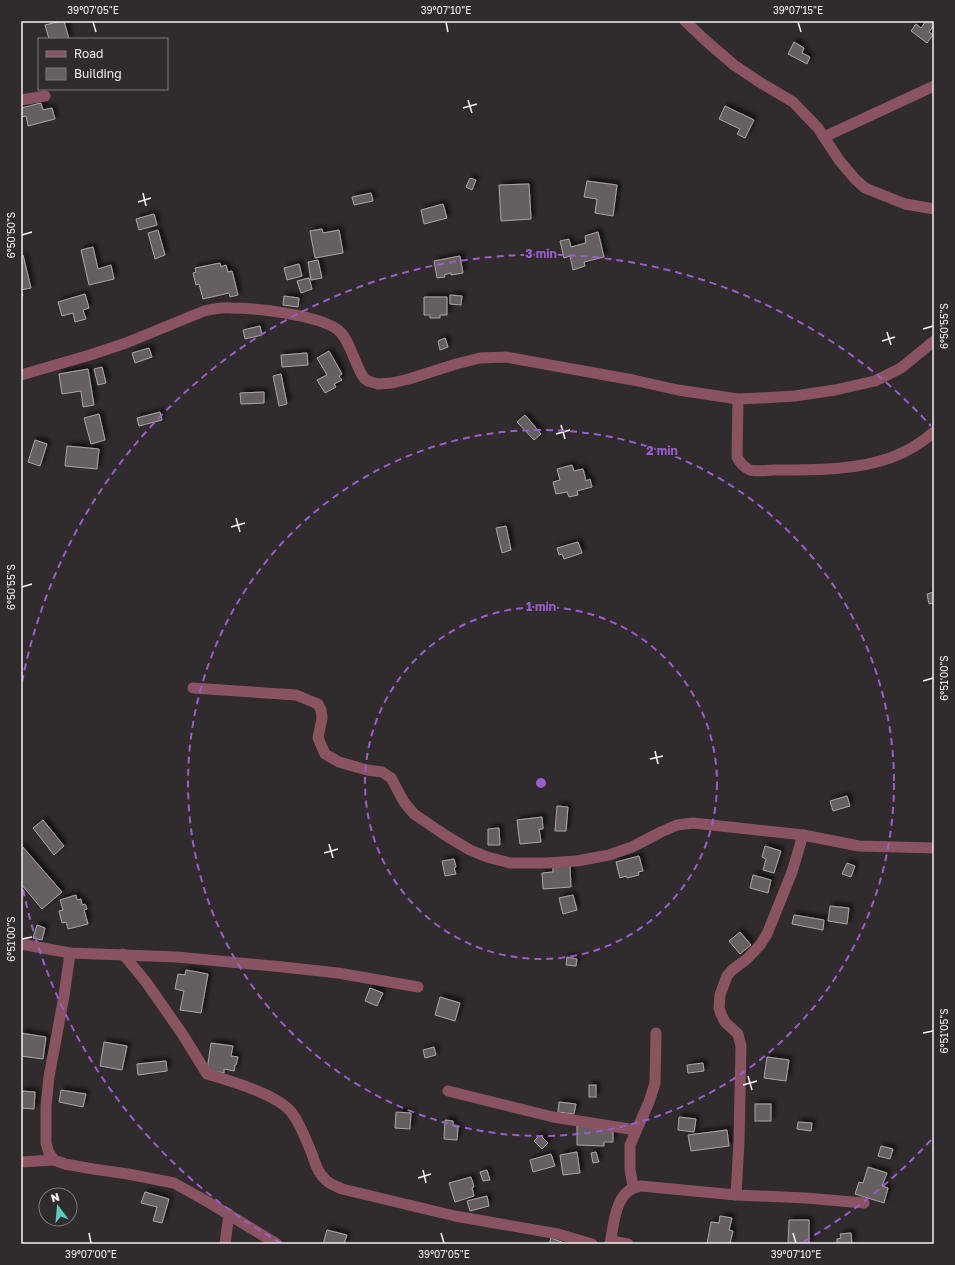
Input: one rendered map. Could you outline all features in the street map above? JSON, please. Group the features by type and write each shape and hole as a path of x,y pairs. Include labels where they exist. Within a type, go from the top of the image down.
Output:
{"street":[{"path":"685,21 734,65 793,102 818,128 839,160 855,179 865,188 905,204 934,209"},
{"path":"824,137 934,86"},
{"path":"21,100 45,96"},
{"path":"21,375 126,343 204,311 231,308 298,316 322,322 339,330 350,346 364,378 378,384 410,379 480,358 506,357 633,380 678,390 738,399 795,396 835,390 875,381 901,368 934,341"},
{"path":"738,399 737,457 740,464 750,470 814,470 857,466 888,459 906,452 922,443 934,432"},
{"path":"193,688 296,695 318,704 322,710 318,738 326,754 339,762 367,770 382,772 391,778 404,802 414,814 470,850 487,857 510,863 577,861 609,855 632,847 677,825 693,823 803,835 859,846 934,848"},
{"path":"736,1195 741,1046 738,1034 725,1022 718,1008 720,995 727,976 732,970 747,960 767,934 792,872 803,835"},
{"path":"21,944 70,953 177,957 338,973 418,987"},
{"path":"54,1160 49,1153 46,1143 46,1106 49,1077 64,996 70,953"},
{"path":"123,954 146,982 183,1035 207,1074 272,1098 282,1104 291,1113 301,1128 319,1172 328,1182 342,1189 455,1216 558,1234 592,1244"},
{"path":"633,1186 629,1155 630,1145 649,1102 655,1083 656,1033"},
{"path":"448,1091 553,1117 636,1130"},
{"path":"21,1162 54,1160 93,1170 128,1174 174,1184 188,1190 277,1244"},
{"path":"628,1244 611,1243 615,1216 622,1197 626,1191 633,1186 736,1195 806,1198 864,1203"},
{"path":"225,1244 228,1214"}],"building":[{"path":"64,21 69,38 49,38 45,25"},
{"path":"926,21 934,22 934,25 929,32 933,35 927,43 911,31 916,24 921,28"},
{"path":"794,42 804,48 802,53 810,57 807,64 788,54"},
{"path":"41,103 43,110 52,108 55,119 28,126 26,116 21,117 21,108"},
{"path":"725,106 754,120 745,138 737,134 740,129 719,119"},
{"path":"470,178 476,180 472,190 466,187"},
{"path":"587,181 617,185 613,216 595,213 597,199 584,197"},
{"path":"529,184 531,219 501,221 499,185"},
{"path":"371,193 373,201 354,205 352,197"},
{"path":"443,204 447,218 424,224 421,210"},
{"path":"154,214 157,225 139,230 136,219"},
{"path":"322,229 323,233 339,230 343,253 315,258 310,231"},
{"path":"158,230 165,255 155,259 148,233"},
{"path":"598,232 604,257 584,262 585,266 573,270 570,256 564,258 560,241 569,239 571,247 586,243 585,236"},
{"path":"93,247 98,269 111,265 114,279 89,285 81,250"},
{"path":"21,255 23,255 31,288 21,290"},
{"path":"460,256 463,273 451,275 451,273 444,275 445,277 437,278 434,261"},
{"path":"318,260 322,278 311,280 308,262"},
{"path":"220,263 221,267 226,265 228,272 232,271 238,295 230,297 229,293 203,299 199,284 196,285 193,273 196,272 195,268"},
{"path":"299,264 302,276 287,280 284,268"},
{"path":"309,278 312,289 301,293 297,281"},
{"path":"85,294 89,308 83,310 86,319 75,322 73,313 62,316 58,302"},
{"path":"450,295 462,296 461,305 450,304"},
{"path":"284,296 299,298 298,307 283,305"},
{"path":"424,297 447,297 447,315 440,315 440,318 430,318 430,315 424,315"},
{"path":"260,326 262,335 245,339 243,330"},
{"path":"445,338 448,347 440,350 438,341"},
{"path":"149,348 152,357 135,363 132,353"},
{"path":"329,351 342,374 339,376 342,380 334,384 336,387 325,393 317,380 327,375 317,358"},
{"path":"307,353 308,365 282,367 281,355"},
{"path":"102,367 106,383 98,385 94,369"},
{"path":"88,369 94,405 83,407 81,391 62,394 59,374"},
{"path":"281,374 287,404 279,406 273,376"},
{"path":"264,392 264,403 241,404 240,393"},
{"path":"160,412 162,420 139,426 137,418"},
{"path":"99,414 105,440 91,444 84,418"},
{"path":"525,415 541,434 534,440 517,422"},
{"path":"35,440 47,444 40,466 28,462"},
{"path":"67,446 99,449 97,469 65,466"},
{"path":"572,465 574,471 583,469 586,481 590,479 592,487 577,491 578,495 569,497 567,492 556,494 553,482 560,480 557,469"},
{"path":"506,526 511,550 502,553 496,528"},
{"path":"578,542 582,553 564,559 562,554 559,555 557,548"},
{"path":"934,592 934,603 929,604 927,594"},
{"path":"847,796 850,806 833,811 830,801"},
{"path":"557,806 568,807 566,831 555,831"},
{"path":"542,817 543,829 539,829 541,842 520,844 517,820"},
{"path":"43,820 64,846 54,855 33,828"},
{"path":"499,828 500,845 488,845 488,829"},
{"path":"21,845 62,892 42,909 21,884"},
{"path":"765,846 781,851 774,873 763,870 766,859 762,857"},
{"path":"639,856 643,871 638,872 639,875 620,878 616,862"},
{"path":"454,859 456,874 445,876 442,861"},
{"path":"847,863 855,866 851,877 842,874"},
{"path":"570,866 571,887 543,889 542,873 553,872 553,867"},
{"path":"753,875 771,880 768,893 750,888"},
{"path":"76,895 77,900 81,899 82,905 85,904 87,909 84,910 88,924 68,929 66,922 62,923 59,911 63,910 60,900"},
{"path":"573,895 577,910 563,914 559,898"},
{"path":"830,906 849,908 847,924 828,921"},
{"path":"794,915 824,920 823,930 792,924"},
{"path":"37,925 45,928 42,940 33,938"},
{"path":"740,932 751,945 740,954 729,941"},
{"path":"567,957 577,959 576,966 566,965"},
{"path":"186,970 208,974 201,1013 180,1010 184,991 175,989 178,974 185,975"},
{"path":"370,988 383,993 377,1006 365,1001"},
{"path":"440,997 460,1003 455,1021 435,1015"},
{"path":"21,1033 46,1037 43,1059 21,1056"},
{"path":"104,1042 127,1046 122,1070 100,1066"},
{"path":"211,1043 233,1046 231,1056 238,1057 234,1071 224,1069 224,1073 207,1070"},
{"path":"434,1047 436,1055 425,1058 423,1050"},
{"path":"767,1057 789,1060 786,1081 764,1078"},
{"path":"166,1061 167,1071 138,1075 137,1064"},
{"path":"703,1063 704,1071 688,1073 687,1065"},
{"path":"589,1085 596,1085 596,1097 589,1097"},
{"path":"61,1090 86,1094 83,1107 59,1102"},
{"path":"21,1091 35,1092 34,1109 21,1108"},
{"path":"559,1102 576,1104 574,1114 558,1112"},
{"path":"755,1104 771,1104 771,1121 755,1121"},
{"path":"396,1112 411,1113 410,1129 395,1128"},
{"path":"679,1117 696,1119 694,1132 678,1130"},
{"path":"445,1120 453,1121 453,1126 458,1127 457,1140 444,1139"},
{"path":"798,1122 812,1123 811,1131 797,1129"},
{"path":"577,1126 613,1128 613,1142 604,1142 604,1146 577,1145"},
{"path":"727,1130 729,1146 691,1151 688,1135"},
{"path":"540,1135 548,1143 542,1149 534,1141"},
{"path":"881,1146 893,1149 890,1159 878,1156"},
{"path":"577,1152 580,1173 563,1175 560,1155"},
{"path":"596,1152 599,1162 593,1163 591,1153"},
{"path":"551,1154 555,1166 533,1172 530,1160"},
{"path":"868,1167 887,1173 882,1186 888,1188 884,1203 855,1194 859,1182 863,1183"},
{"path":"487,1170 490,1180 483,1181 480,1172"},
{"path":"471,1177 474,1187 472,1188 474,1196 455,1202 449,1183"},
{"path":"145,1192 169,1199 162,1223 153,1221 157,1207 141,1203"},
{"path":"487,1196 489,1206 470,1211 467,1201"},
{"path":"720,1216 732,1218 729,1230 733,1231 730,1244 707,1244 711,1222 719,1223"},
{"path":"789,1220 809,1220 809,1244 788,1244"},
{"path":"327,1230 347,1235 344,1244 323,1244"},
{"path":"851,1233 852,1244 837,1244 837,1239 841,1238 840,1234"},
{"path":"551,1238 567,1244 549,1244"}]}
